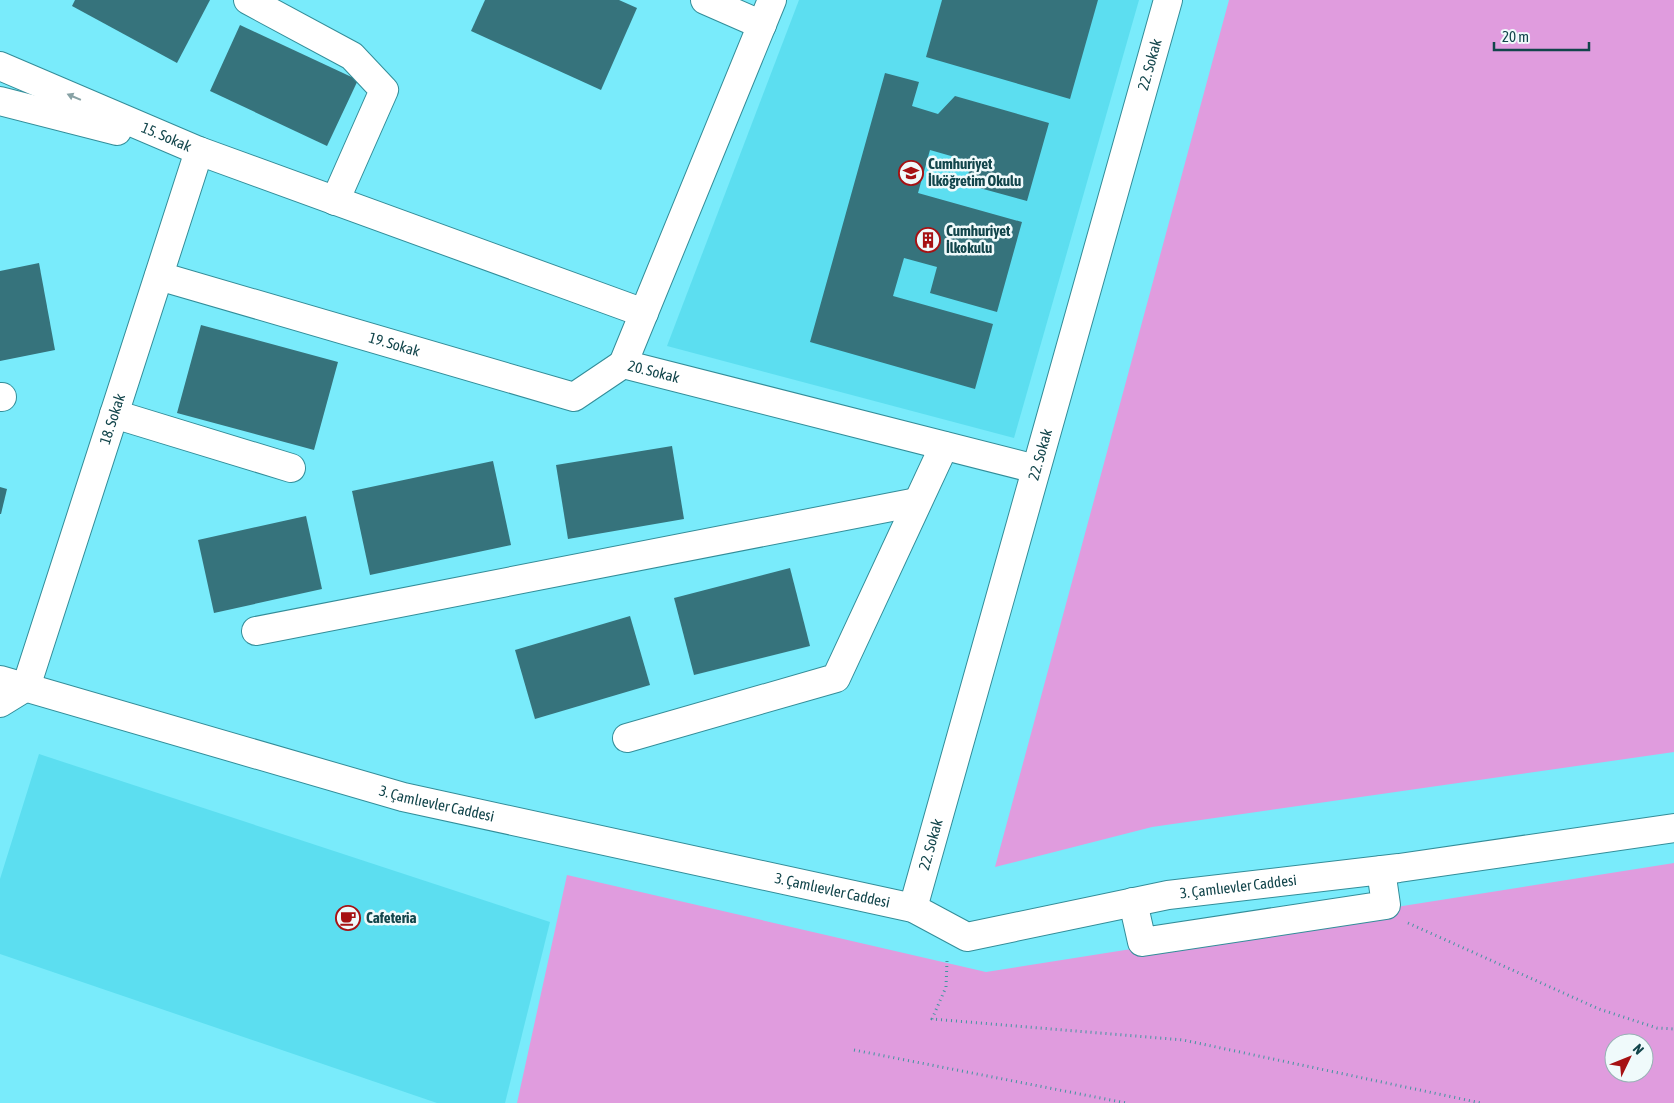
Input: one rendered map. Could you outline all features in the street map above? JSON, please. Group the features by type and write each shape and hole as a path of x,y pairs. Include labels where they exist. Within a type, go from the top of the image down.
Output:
{"street":[{"path":"248,0 352,56 384,90 336,201"},
{"path":"704,0 762,25"},
{"name":"20. Sokak","path":"772,0 623,364 1036,469"},
{"name":"22. Sokak","path":"913,908 1168,0"},
{"name":"15. Sokak","path":"0,66 199,151"},
{"name":"15. Sokak","path":"0,101 199,151"},
{"path":"199,151 644,313"},
{"name":"18. Sokak","path":"26,687 199,151"},
{"name":"19. Sokak","path":"159,276 574,397 623,364"},
{"path":"114,414 291,468"},
{"path":"627,738 836,678 944,446"},
{"path":"256,631 917,502"},
{"name":"3. Çamlıevler Caddesi","path":"0,680 402,797 913,908 967,937 1168,895 1381,870 1674,828"},
{"path":"0,703 26,687"},
{"path":"1133,902 1142,942 1386,905 1381,870"}],"path":[{"path":"1406,922 1599,1009 1657,1028 1674,1028"},
{"path":"949,928 946,987 932,1019 1184,1040 1481,1103"},
{"path":"854,1050 1126,1103"}],"shaded area":[{"name":"Cumhuriyet İlköğretim Okulu","path":"799,0 1139,0 1014,438 667,346"},
{"path":"1229,0 1674,0 1674,752 1152,827 995,867"},
{"path":"39,754 550,922 505,1103 437,1103 0,954 0,879"},
{"path":"1674,863 1674,1103 517,1103 567,875 986,972"}],"building":[{"path":"75,0 210,0 177,63 72,6"},
{"path":"485,0 619,0 637,8 601,90 471,31"},
{"path":"942,0 1098,0 1070,99 926,57"},
{"path":"240,25 358,80 327,146 210,91"},
{"name":"Cumhuriyet İlkokulu","path":"885,73 919,82 912,106 938,114 955,96 1049,123 1027,201 965,184 972,162 930,150 918,193 1022,222 997,312 930,293 937,267 904,258 893,296 993,324 975,389 810,342"},
{"path":"39,263 55,350 0,361 0,271"},
{"path":"201,325 338,362 314,450 177,413"},
{"path":"672,446 684,519 568,539 556,465"},
{"path":"493,461 511,545 370,575 352,491"},
{"path":"0,487 7,489 1,514 0,514"},
{"path":"306,516 322,589 214,613 198,540"},
{"path":"790,568 810,646 694,675 674,598"},
{"path":"630,616 650,685 535,719 515,650"}],"place":[{"name":"Cumhuriyet İlköğretim Okulu","path":"911,173"},
{"name":"Cumhuriyet İlkokulu","path":"928,240"},
{"name":"Cafeteria","path":"348,918"}]}
